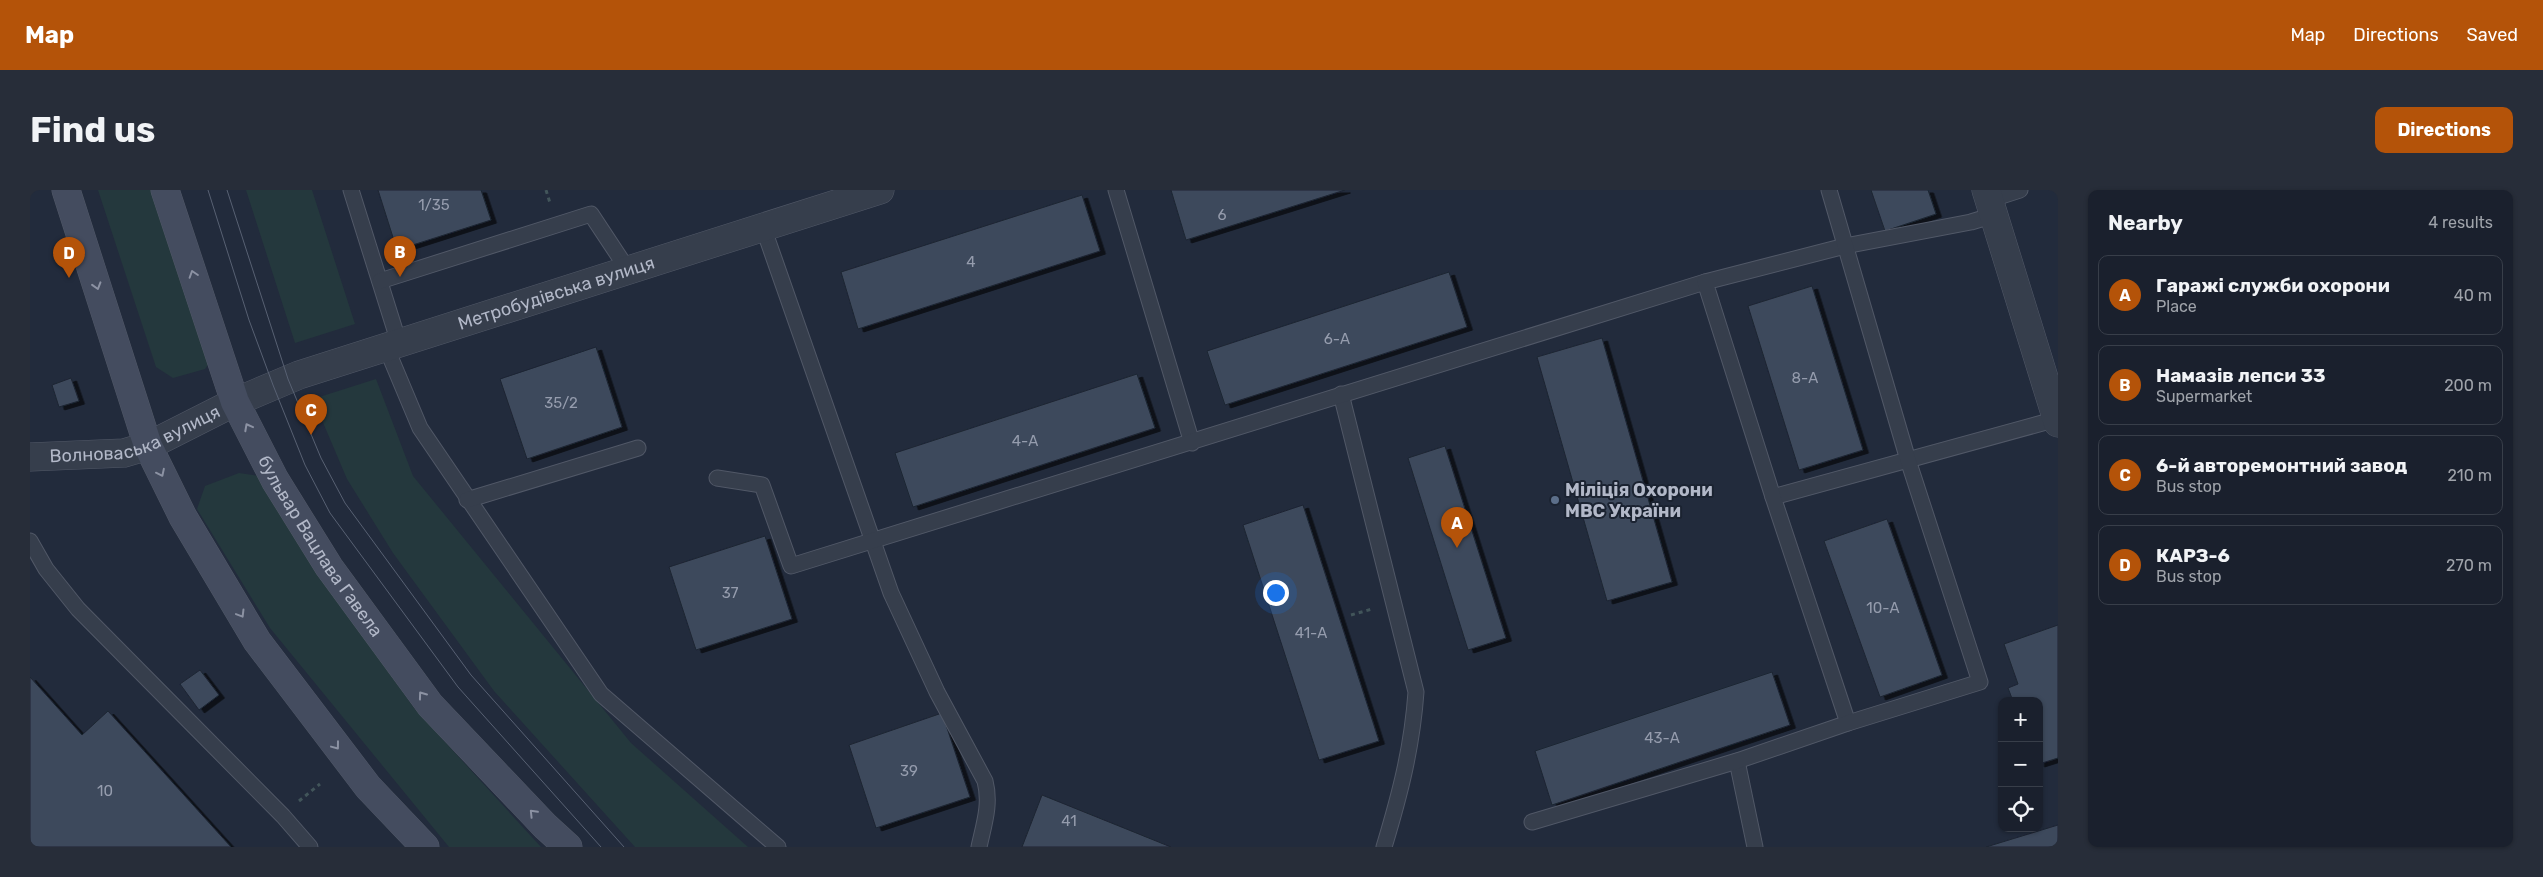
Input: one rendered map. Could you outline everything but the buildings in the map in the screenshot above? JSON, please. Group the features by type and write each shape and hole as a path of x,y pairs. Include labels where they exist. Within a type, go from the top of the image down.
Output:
{"main road":[{"path":"66,190 148,446 183,517 257,641 368,787 425,847"},
{"name":"бульвар Вацлава Гавела","path":"165,190 235,402 275,480 329,567 430,705 545,826 568,847"}],"street":[{"name":"Метробудівська вулиця","path":"235,402 299,375 880,190"},
{"path":"1990,202 2057,421"},
{"name":"Волноваська вулиця","path":"30,457 124,453 148,446 235,402"}],"lane":[{"path":"351,190 380,281 393,345 420,428 467,500 601,694 778,847"},
{"path":"1116,190 1192,443"},
{"path":"1532,822 1737,761 1848,723 1980,682 1908,460 1828,190"},
{"path":"718,478 762,485 791,566 1192,443 1341,394 1705,282 1845,246 1971,222 1990,202 2020,190"},
{"path":"380,281 591,214 628,270"},
{"path":"763,227 891,593 937,692 985,781 989,795 979,847"},
{"path":"1705,282 1773,498 1848,723"},
{"path":"1341,394 1416,692 1413,736 1400,793 1384,847"},
{"path":"1773,498 2057,421"},
{"path":"467,500 638,448"},
{"path":"30,541 46,569 78,609 283,816 310,847"},
{"path":"1737,761 1755,847"}],"green space":[{"path":"98,190 159,190 215,355 205,369 173,378 156,367"},
{"path":"246,190 312,190 355,324 295,343"},
{"path":"376,379 413,476 631,743 748,847 635,847 494,691 393,553 347,479 313,399"},
{"path":"239,473 259,476 319,573 414,708 541,847 449,847 270,628 197,509 205,486"}],"tram line":[{"path":"208,190 249,320 273,385 305,465 330,513 458,687 601,847"},
{"path":"227,190 288,379 321,458 345,503 471,675 624,847"}],"place":[{"name":"Намазів лепси 33","path":"400,277"},
{"name":"КАРЗ-6","path":"69,278"},
{"name":"6-й авторемонтний завод","path":"311,435"},
{"name":"Міліція Охорони МВС України","path":"1555,500"},
{"name":"Гаражі служби охорони","path":"1457,548"}]}
